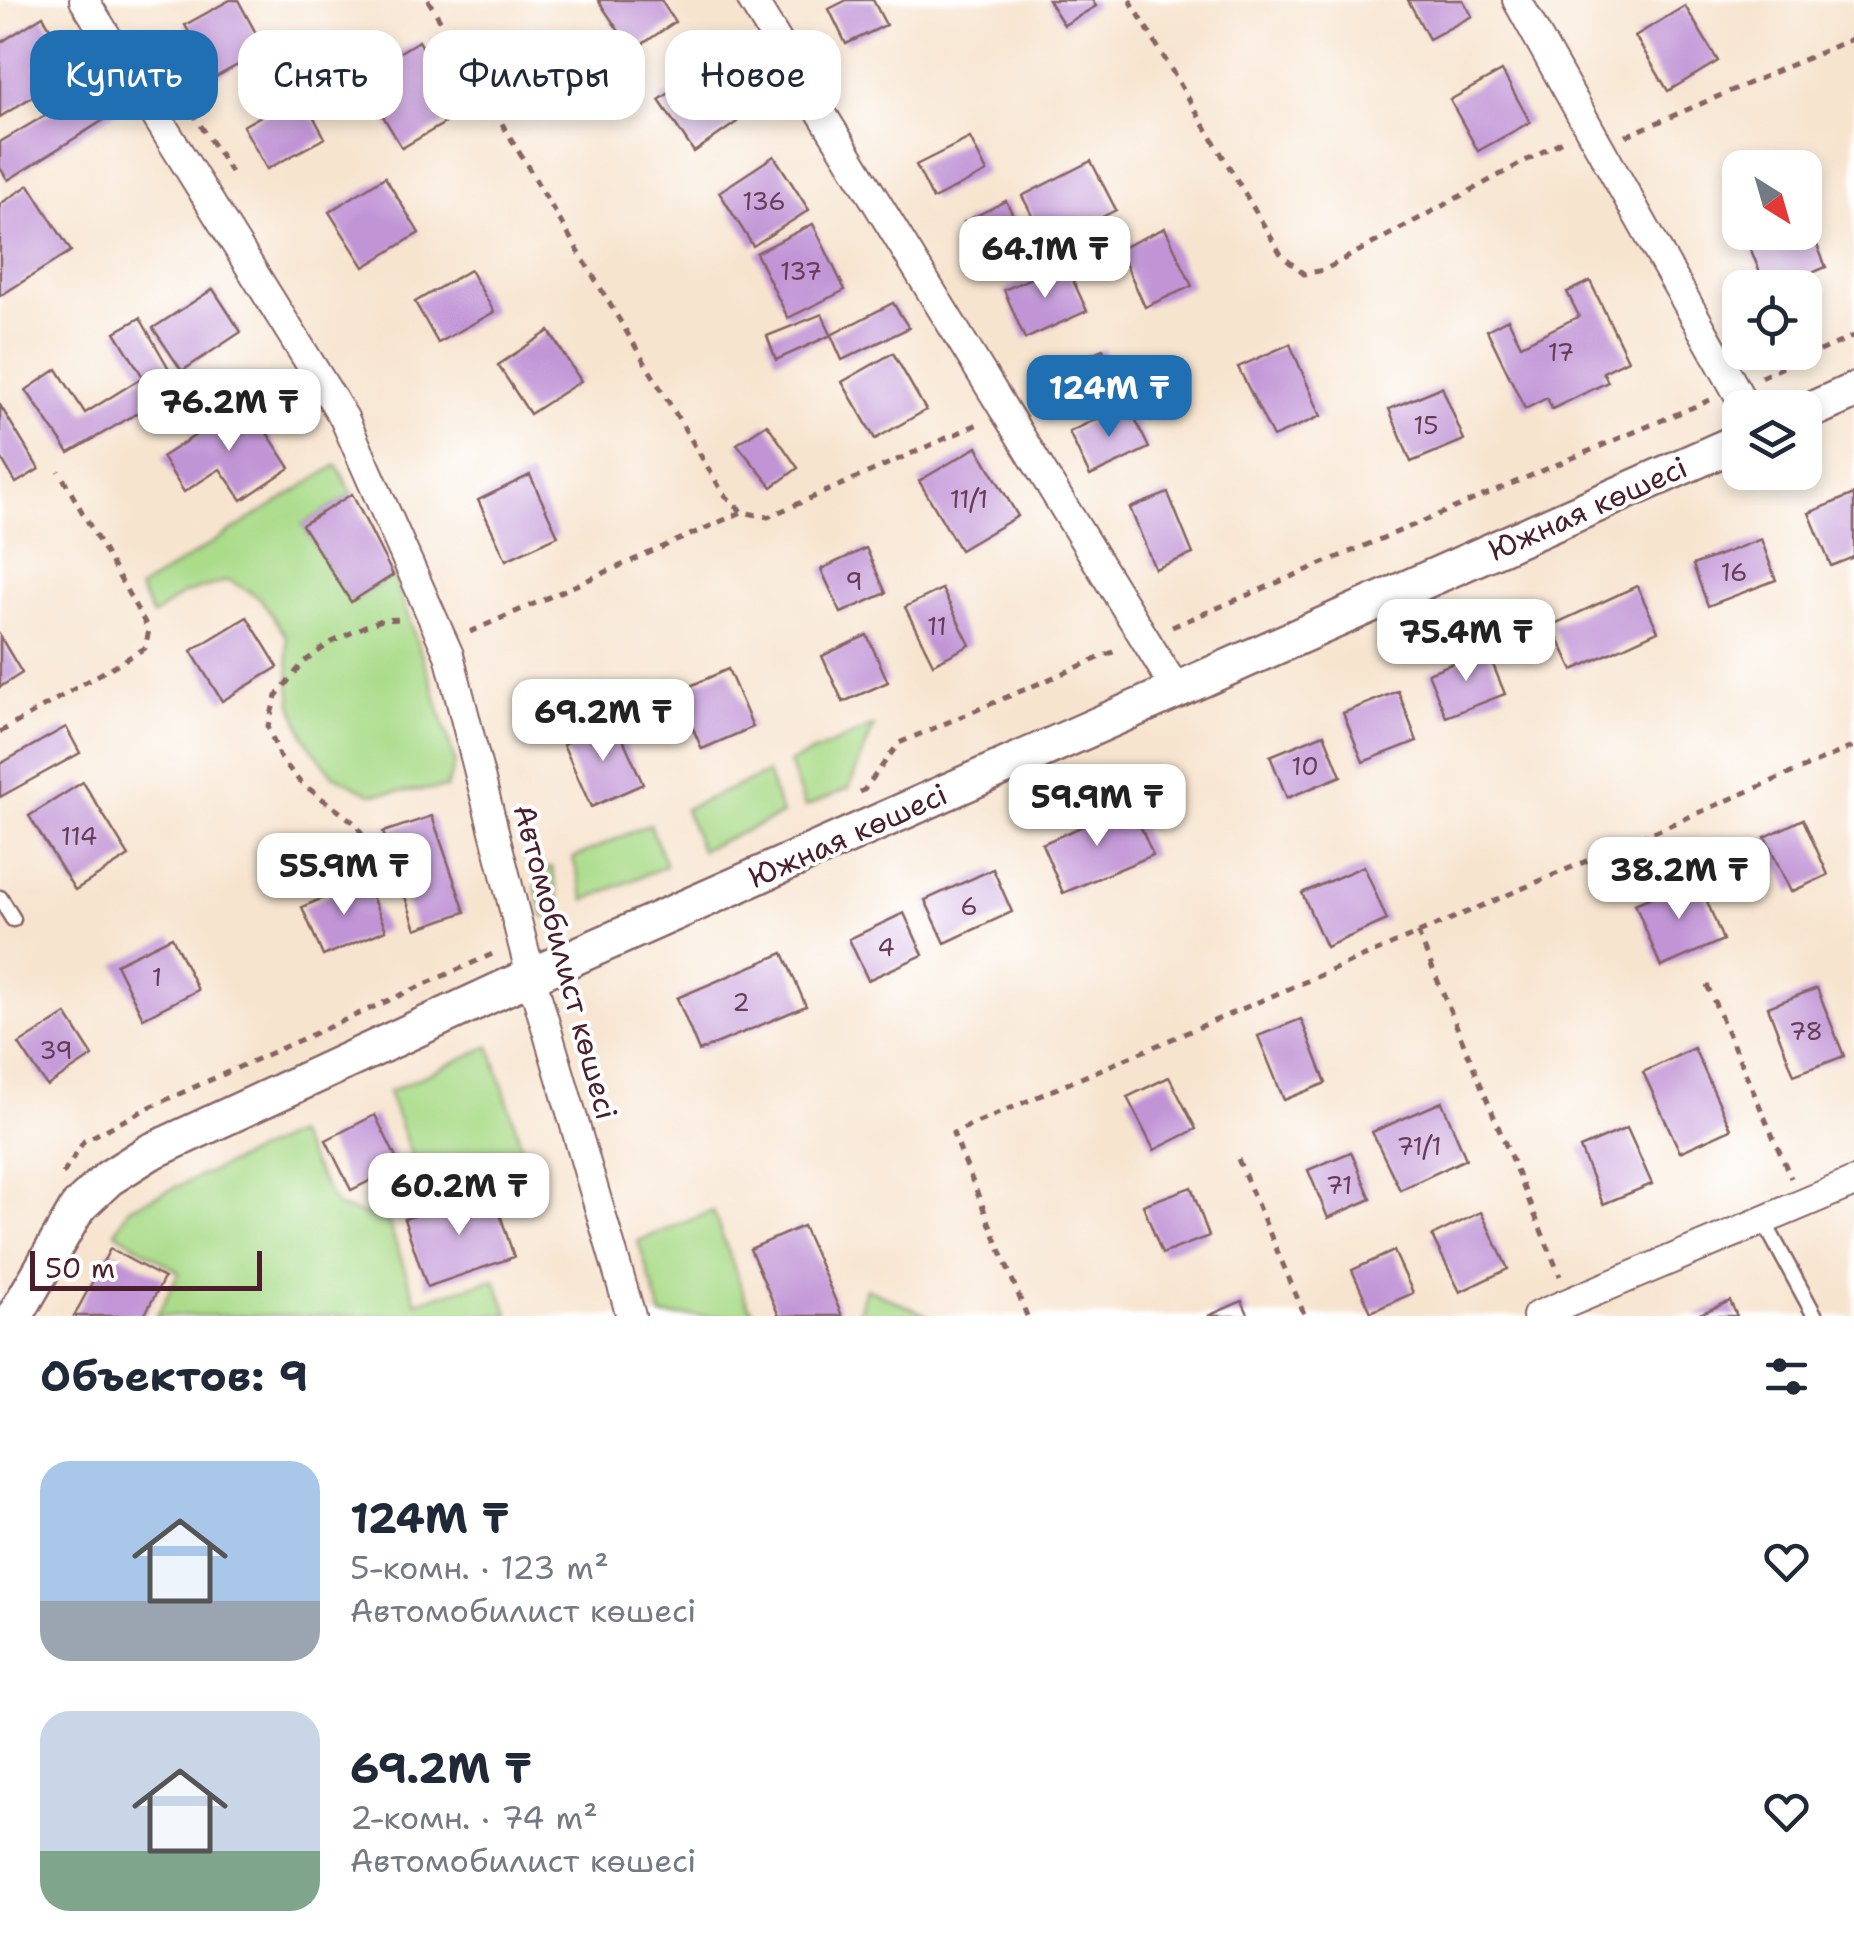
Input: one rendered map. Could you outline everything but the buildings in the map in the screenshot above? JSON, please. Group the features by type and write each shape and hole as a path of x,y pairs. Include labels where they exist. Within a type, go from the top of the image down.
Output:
{"street":[{"name":"Автомобилист көшесі","path":"84,0 344,418 442,638 531,976 632,1316"},
{"path":"752,0 1176,691"},
{"path":"1517,0 1736,390"},
{"path":"1822,405 1854,391"},
{"name":"Южная көшесі","path":"15,1316 78,1207 124,1166 150,1152 531,976 1722,450"},
{"path":"1537,1316 1854,1182"}],"lane":[{"path":"0,898 14,919"},
{"path":"1764,1220 1815,1316"}],"path":[{"path":"428,0 723,494 742,512 768,517 1006,411"},
{"path":"1130,0 1282,256 1304,274 1324,270 1594,137 1854,38"},
{"path":"1755,390 1854,336"},
{"path":"846,798 864,790 899,743 1144,639 1722,405"},
{"path":"0,732 145,648 149,630 59,471"},
{"path":"367,865 369,847 356,824 300,782 278,756 268,726 276,696 304,662 330,643 382,620 423,621 442,638 742,512"},
{"path":"1027,1316 954,1133 1854,746"},
{"path":"1418,933 1570,1302"},
{"path":"63,1173 84,1140 523,940"},
{"path":"1707,985 1802,1203"},
{"path":"1238,1158 1305,1316"}],"green space":[{"path":"337,465 352,494 302,525 351,602 393,575 455,763 446,788 371,794 333,775 306,740 292,704 286,636 260,598 229,580 183,594 153,616 139,589"},
{"path":"874,726 849,788 805,807 789,763"},
{"path":"767,773 782,815 701,850 685,809"},
{"path":"650,824 666,866 585,900 573,858"},
{"path":"552,867 561,912 544,917 536,889 542,872"},
{"path":"490,1046 528,1166 430,1205 388,1092"},
{"path":"295,1134 337,1207 388,1221 416,1302 495,1279 509,1316 157,1316 179,1272 115,1232 129,1208"},
{"path":"713,1211 747,1303 756,1316 662,1316 638,1241"},
{"path":"866,1288 929,1316 858,1316"}]}
